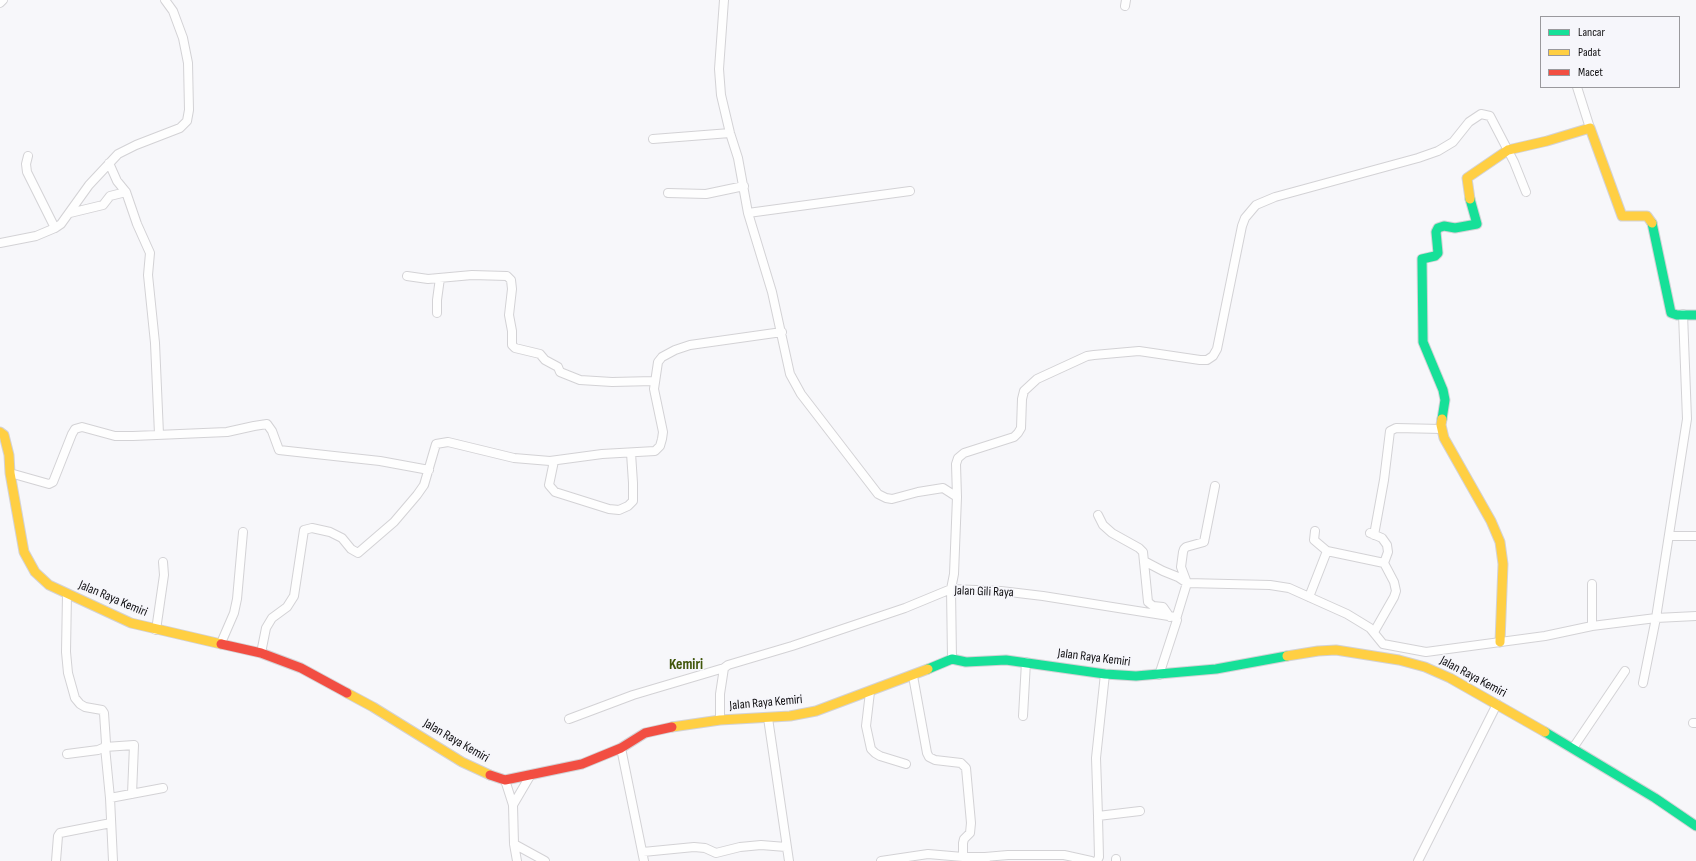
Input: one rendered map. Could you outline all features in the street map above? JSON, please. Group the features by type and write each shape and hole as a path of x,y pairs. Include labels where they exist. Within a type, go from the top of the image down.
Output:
{"street":[{"path":"0,243 36,236 55,228 61,224 70,213 89,185 118,154 136,145 180,128 187,120 189,110 188,63 183,38 173,11 165,0"},
{"path":"724,0 719,69 721,95 730,133 738,158 748,213 772,292 782,332 790,374 801,394 878,494 892,499 918,492 943,488 957,497"},
{"path":"1577,88 1590,128 1622,216 1647,216 1650,218 1671,313 1676,315 1696,315"},
{"path":"952,660 952,589 957,497 956,464 958,458 964,453 1014,436 1018,433 1021,428 1022,399 1024,391 1037,378 1087,356 1094,355 1140,351 1207,360 1213,356 1217,349 1242,226 1245,218 1256,205 1275,197 1418,158 1438,151 1453,142 1469,122 1481,114 1490,116 1514,162 1526,192"},
{"path":"1500,642 1503,564 1500,542 1444,438 1441,425 1445,400 1443,390 1427,355 1423,342 1424,282 1422,259 1435,256 1438,253 1436,232 1438,228 1444,226 1455,228 1477,224 1468,194 1467,178 1508,150 1547,141 1590,128"},
{"path":"653,139 730,133"},
{"path":"28,156 26,164 27,172 55,228"},
{"path":"109,163 117,181 126,192 150,253 148,275 155,343 159,434"},
{"path":"668,193 706,194 744,186"},
{"path":"748,213 910,191"},
{"path":"70,213 103,205 110,196 126,192"},
{"path":"407,276 440,278 472,275 507,276 511,280 512,288 509,315 512,331 512,345 515,348 540,354 545,360 558,367 560,372 580,380 612,382 654,381"},
{"path":"437,313 440,278"},
{"path":"1643,683 1656,618 1687,419 1684,314"},
{"path":"261,653 266,628 272,618 287,607 294,596 304,530 312,528 330,532 342,538 351,549 358,553 394,522 417,495 424,485 436,444 448,442 514,458 554,461 602,454 655,451 660,446 663,432 654,389 658,362 662,357 674,350 690,345 782,332"},
{"path":"10,473 48,484 53,482 56,478 73,432 82,426 115,436 227,432 267,424 272,431 279,450 380,461 429,470"},
{"path":"1374,632 1396,591 1394,582 1384,563 1388,552 1387,545 1382,538 1371,534 1384,480 1390,431 1396,428 1442,429"},
{"name":"Jalan Raya Kemiri","path":"0,432 4,435 10,455 10,473 24,552 35,572 48,586 131,624 222,643 261,653 301,668 373,707 462,762 486,774 505,780 582,764 621,748 638,737 654,730 671,726 720,720 790,716 816,711 913,676 952,660 966,662 1006,660 1105,674 1136,676 1216,670 1318,651 1336,650 1399,660 1426,658 1450,678 1573,748 1655,798 1696,826"},
{"path":"554,461 549,485 555,492 610,509 619,510 628,506 632,501 633,483 631,453"},
{"path":"1159,675 1173,618 1187,583 1181,567 1182,552 1186,547 1202,543 1205,540 1215,486"},
{"path":"1098,515 1103,525 1112,533 1139,548 1142,552 1150,604 1163,607 1173,618"},
{"path":"1315,531 1314,540 1327,551 1384,563"},
{"path":"222,643 234,613 237,599 243,532"},
{"path":"1669,536 1696,536"},
{"path":"1309,597 1327,551"},
{"path":"1144,561 1178,577 1187,583 1274,585 1289,588 1343,612 1374,632 1383,644 1426,658 1500,642 1545,636 1592,626 1656,618 1696,616"},
{"path":"156,630 164,575 163,562"},
{"path":"1592,584 1592,626"},
{"name":"Jalan Gili Raya","path":"569,718 633,695 724,668 905,608 952,589 1001,591 1036,595 1173,618"},
{"path":"67,594 66,652 68,673 75,698 85,707 102,710 104,713 113,861"},
{"path":"1023,716 1026,662"},
{"path":"720,720 720,694 724,668"},
{"path":"1573,748 1625,671"},
{"path":"1097,861 1099,857 1096,758 1105,674"},
{"path":"913,676 929,757 935,760 961,763 966,768 971,823 970,833 963,842 963,857"},
{"path":"870,692 866,726 871,749 875,754 906,764"},
{"path":"1418,861 1497,704"},
{"path":"768,718 789,861"},
{"path":"67,754 98,750 105,747 134,745 132,794"},
{"path":"621,748 644,861"},
{"path":"513,805 530,776"},
{"path":"505,780 513,805 514,844 517,861"},
{"path":"110,798 163,788"},
{"path":"1098,817 1140,811"},
{"path":"56,861 57,842 60,833 110,823"},
{"path":"514,844 545,861"},
{"path":"643,852 694,847 705,848 716,853 740,847 761,845 786,847"},
{"path":"881,861 928,854 985,859 1008,855 1064,855 1091,861"}],"traffic: fast":[{"path":"1442,419 1445,400 1443,390 1423,342 1422,259 1435,256 1438,253 1436,232 1438,228 1444,226 1455,228 1477,224 1470,199"},
{"path":"1652,223 1671,313 1677,315 1696,315"},
{"path":"928,669 952,659 966,662 1006,660 1105,674 1136,676 1216,669 1287,656"},
{"path":"1545,732 1655,798 1696,826"}],"traffic: slow":[{"path":"1470,199 1467,178 1508,150 1547,141 1590,128 1622,216 1647,216 1652,223"},
{"path":"1442,419 1441,425 1444,438 1491,521 1500,542 1503,564 1500,642"},
{"path":"0,432 4,435 9,455 10,473 24,552 35,572 49,585 131,623 221,644"},
{"path":"1287,656 1336,650 1399,660 1425,667 1450,678 1545,732"},
{"path":"672,727 720,720 790,716 816,711 928,669"},
{"path":"347,693 373,707 462,762 490,775"}],"traffic: jam":[{"path":"221,644 261,653 301,668 347,693"},
{"path":"490,775 505,780 582,764 621,748 645,733 672,727"}],"district":[{"name":"Kemiri","path":"686,665"}]}
